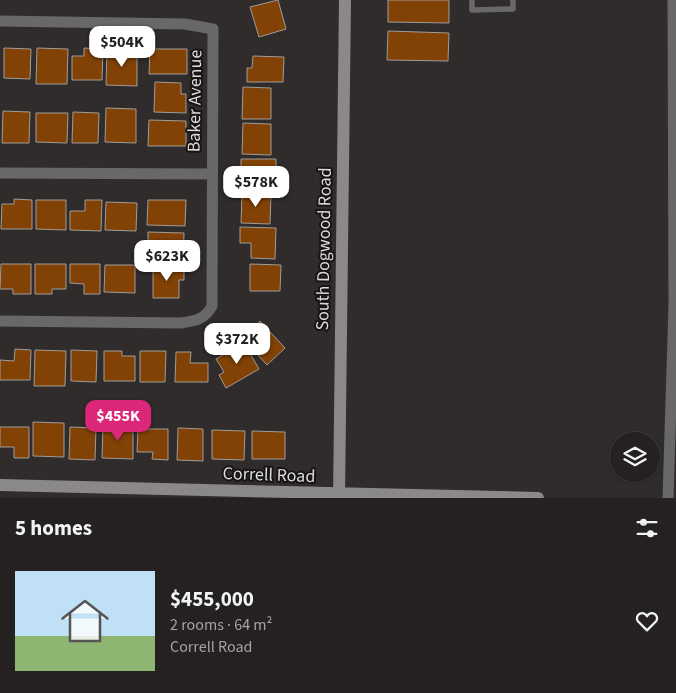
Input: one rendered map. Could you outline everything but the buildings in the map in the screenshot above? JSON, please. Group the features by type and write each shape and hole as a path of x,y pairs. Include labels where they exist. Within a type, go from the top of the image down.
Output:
{"street":[{"name":"South Dogwood Road","path":"338,496 345,0"},
{"path":"668,498 675,305 674,3"},
{"name":"Baker Avenue","path":"0,21 185,24 214,29 212,306 207,316 182,323 0,322"},
{"path":"0,173 212,174"},
{"name":"Correll Road","path":"0,485 338,496 538,498"}],"lane":[{"path":"472,0 472,10 513,10 513,0"}]}
